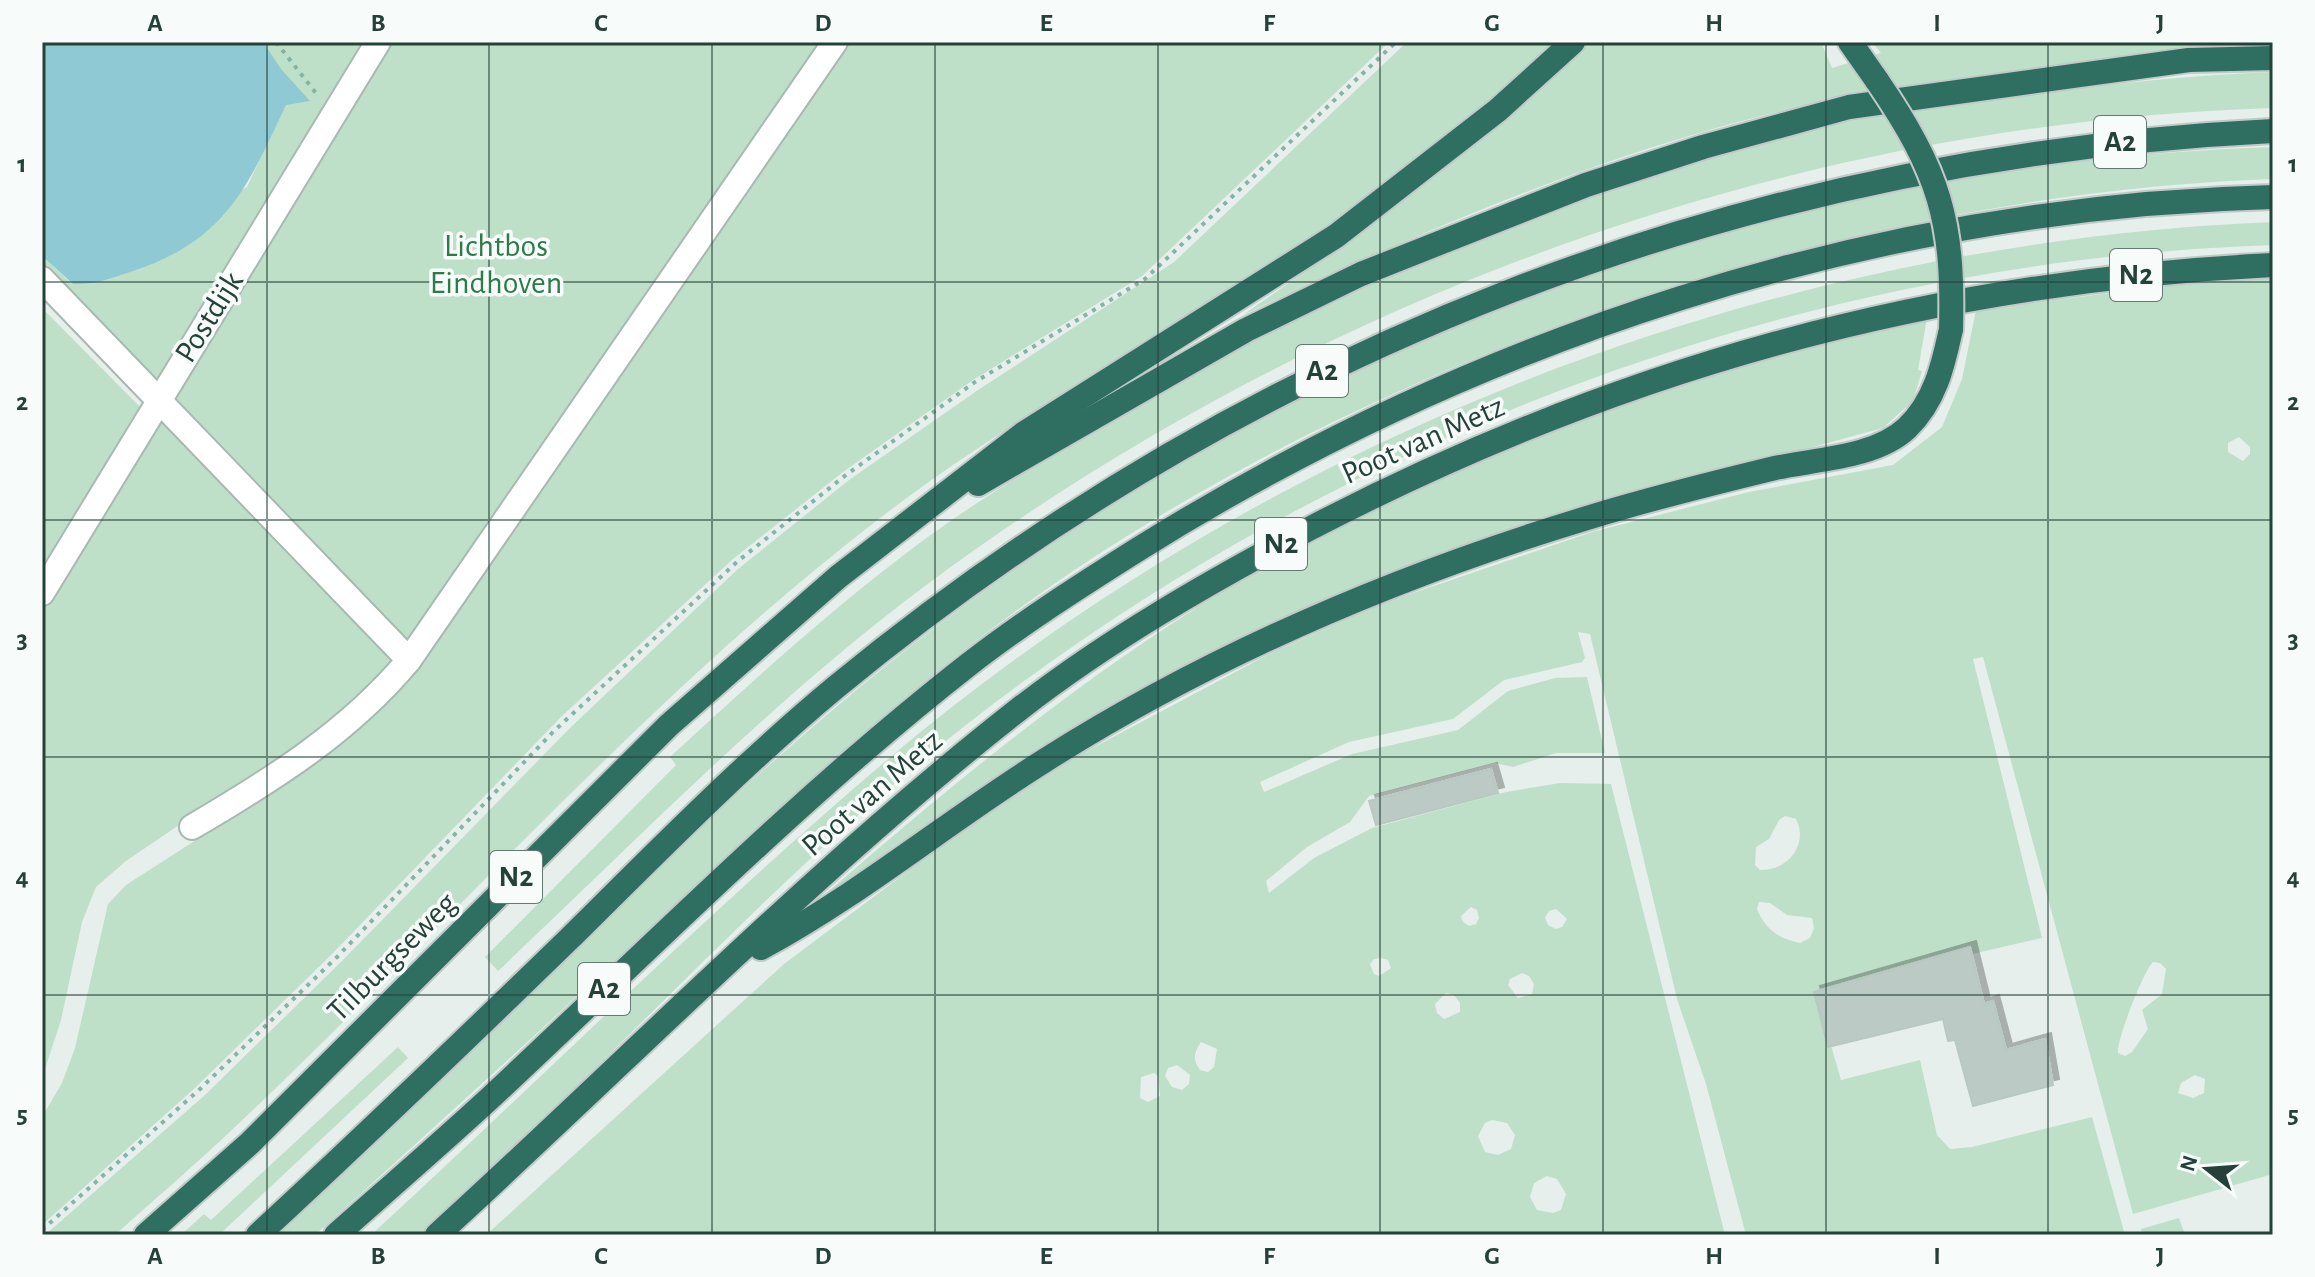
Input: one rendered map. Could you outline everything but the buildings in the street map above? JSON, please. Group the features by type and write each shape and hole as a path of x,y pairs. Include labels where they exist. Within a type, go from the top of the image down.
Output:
{"highway":[{"name":"N2","path":"898,534 1023,434 1336,236 1498,110 1573,42"},
{"name":"N2","path":"437,1235 730,964 821,916 1046,759 1143,703 1265,641 1369,595 1588,518 1775,469 1873,448 1905,430 1925,407 1942,373 1951,329 1952,277 1947,226 1922,151 1850,42"},
{"name":"N2","path":"898,534 1141,387 1246,330 1361,274 1586,185 1703,147 1849,107 2189,60 2273,58"},
{"name":"A2","path":"258,1235 447,1057 677,831 831,691 961,589 1051,527 1174,451 1333,366 1540,277 1723,218 1877,180 2080,146 2273,131"},
{"name":"Poot van Metz","path":"336,1235 488,1100 705,893 871,742 985,652 1084,583 1200,510 1399,407 1523,354 1686,297 1894,242 1994,224 2196,199 2273,197"},
{"name":"Poot van Metz","path":"730,964 902,807 1021,708 1129,633 1239,566 1444,462 1662,377 1750,348 1878,315 2094,280 2273,265"},
{"name":"Tilburgseweg","path":"146,1235 271,1122 669,725 838,577 898,534"}],"street":[{"name":"Postdijk","path":"42,593 378,42"},
{"path":"192,827 324,745 389,684 409,660 835,42"},
{"path":"42,279 409,660"}],"path":[{"path":"276,42 326,105 336,112"},
{"path":"42,1230 337,957 554,731 738,561 846,475 975,382 1145,279 1396,42"}],"green space":[{"name":"Lichtbos Eindhoven","path":"207,42 1389,42 1142,276 973,380 843,472 733,559 562,716 333,953 196,1087 42,1225 42,1117 62,1083 75,1048 108,904 126,885 238,813 411,661 42,274 42,256 72,284 247,187 286,104 293,103"},
{"path":"1407,42 1555,42 1445,138 1329,226 982,446 871,525 786,594 624,742 313,1052 115,1235 45,1235 205,1095 341,962 570,728 738,569 849,480 978,390 1174,262"},
{"path":"1590,42 1821,42 1832,68 1881,53 1872,42 2273,42 2273,46 2146,55 1979,75 1858,95 1738,122 1640,151 1525,193 1411,239 1243,315 1421,184 1507,115"},
{"path":"2273,72 2273,108 2093,121 1914,148 1738,189 1566,244 1397,311 1235,390 1078,481 929,583 761,721 498,971 485,957 676,765 670,757 870,582 943,526 1034,467 1169,386 1262,336 1454,247 1552,208 1753,144 1899,110 2152,80"},
{"path":"2273,147 2273,179 2103,192 1930,220 1756,262 1583,317 1414,384 1253,463 1102,552 963,651 793,796 315,1235 278,1235 627,897 842,702 997,582 1161,476 1332,383 1511,304 1696,241 1885,193 2078,162"},
{"path":"2273,222 2273,245 2087,259 1902,290 1720,336 1543,397 1371,473 1205,562 1048,664 901,778 839,833 421,1235 371,1235 691,935 887,760 1036,644 1195,541 1362,452 1535,377 1714,315 1898,269 2085,238"},
{"path":"2273,278 2273,1174 2133,1214 1983,657 1973,659 2042,938 1894,972 1819,1004 1841,1080 1920,1060 1937,1135 1950,1149 1972,1147 2092,1117 2125,1235 1746,1235 1706,1084 1677,999 1590,634 1578,632 1585,658 1582,662 1504,680 1453,719 1349,742 1260,782 1264,792 1352,754 1458,730 1508,691 1555,678 1587,677 1605,753 1556,753 1513,767 1495,763 1369,796 1350,822 1307,847 1266,881 1269,893 1314,858 1372,828 1506,792 1560,783 1611,784 1725,1235 486,1235 784,964 980,817 1051,770 1271,653 1375,606 1592,532 1749,492 1893,465 1942,427 1962,379 1976,310 2204,281","holes":["2239,437 2250,447 2250,454 2243,461 2228,452 2228,443","1785,816 1796,819 1800,838 1787,861 1760,870 1755,865 1756,847 1769,839 1779,820","1759,902 1770,903 1787,915 1812,918 1814,928 1810,938 1800,943 1779,936 1764,922 1757,909","1471,907 1477,910 1479,918 1476,924 1469,926 1461,916","1556,909 1567,919 1562,927 1556,929 1548,925 1545,918 1549,911","1374,959 1388,960 1391,968 1379,976 1374,974 1370,964","2153,962 2160,963 2166,969 2162,994 2142,1010 2148,1029 2132,1052 2125,1056 2118,1053 2119,1046 2137,991","1522,973 1529,976 1534,984 1532,994 1518,998 1508,985 1510,979","1446,993 1454,995 1460,1003 1460,1012 1444,1019 1437,1013 1435,1004","1201,1042 1217,1049 1214,1067 1208,1072 1200,1070 1195,1053","1177,1065 1190,1075 1189,1084 1182,1090 1172,1087 1165,1076 1168,1068","1154,1073 1158,1076 1160,1096 1148,1102 1140,1098 1141,1077","2195,1075 2205,1079 2204,1093 2193,1098 2178,1093 2181,1083","1492,1120 1507,1123 1515,1135 1511,1149 1498,1155 1485,1152 1478,1136 1485,1123","1547,1176 1557,1179 1566,1194 1561,1210 1553,1213 1537,1210 1530,1197 1534,1183"]},
{"path":"42,308 144,411 42,575"},
{"path":"1910,318 1927,318 1918,370 1922,371 1913,401 1883,428 1580,510 1039,751 934,819 766,946 934,801 1050,710 1170,625 1282,556 1385,502 1547,431 1687,383"},
{"path":"158,417 169,418 395,661 314,744 182,823 126,861 96,887 82,922 61,1020 42,1078 42,611"},
{"path":"398,1047 408,1058 219,1235 181,1235 204,1214 211,1220"},
{"path":"2179,1218 2185,1235 2142,1235 2141,1229"}],"water":[{"path":"42,42 263,42 281,69 310,101 286,105 259,162 230,208 191,244 133,271 96,282 73,284 42,256"}]}
